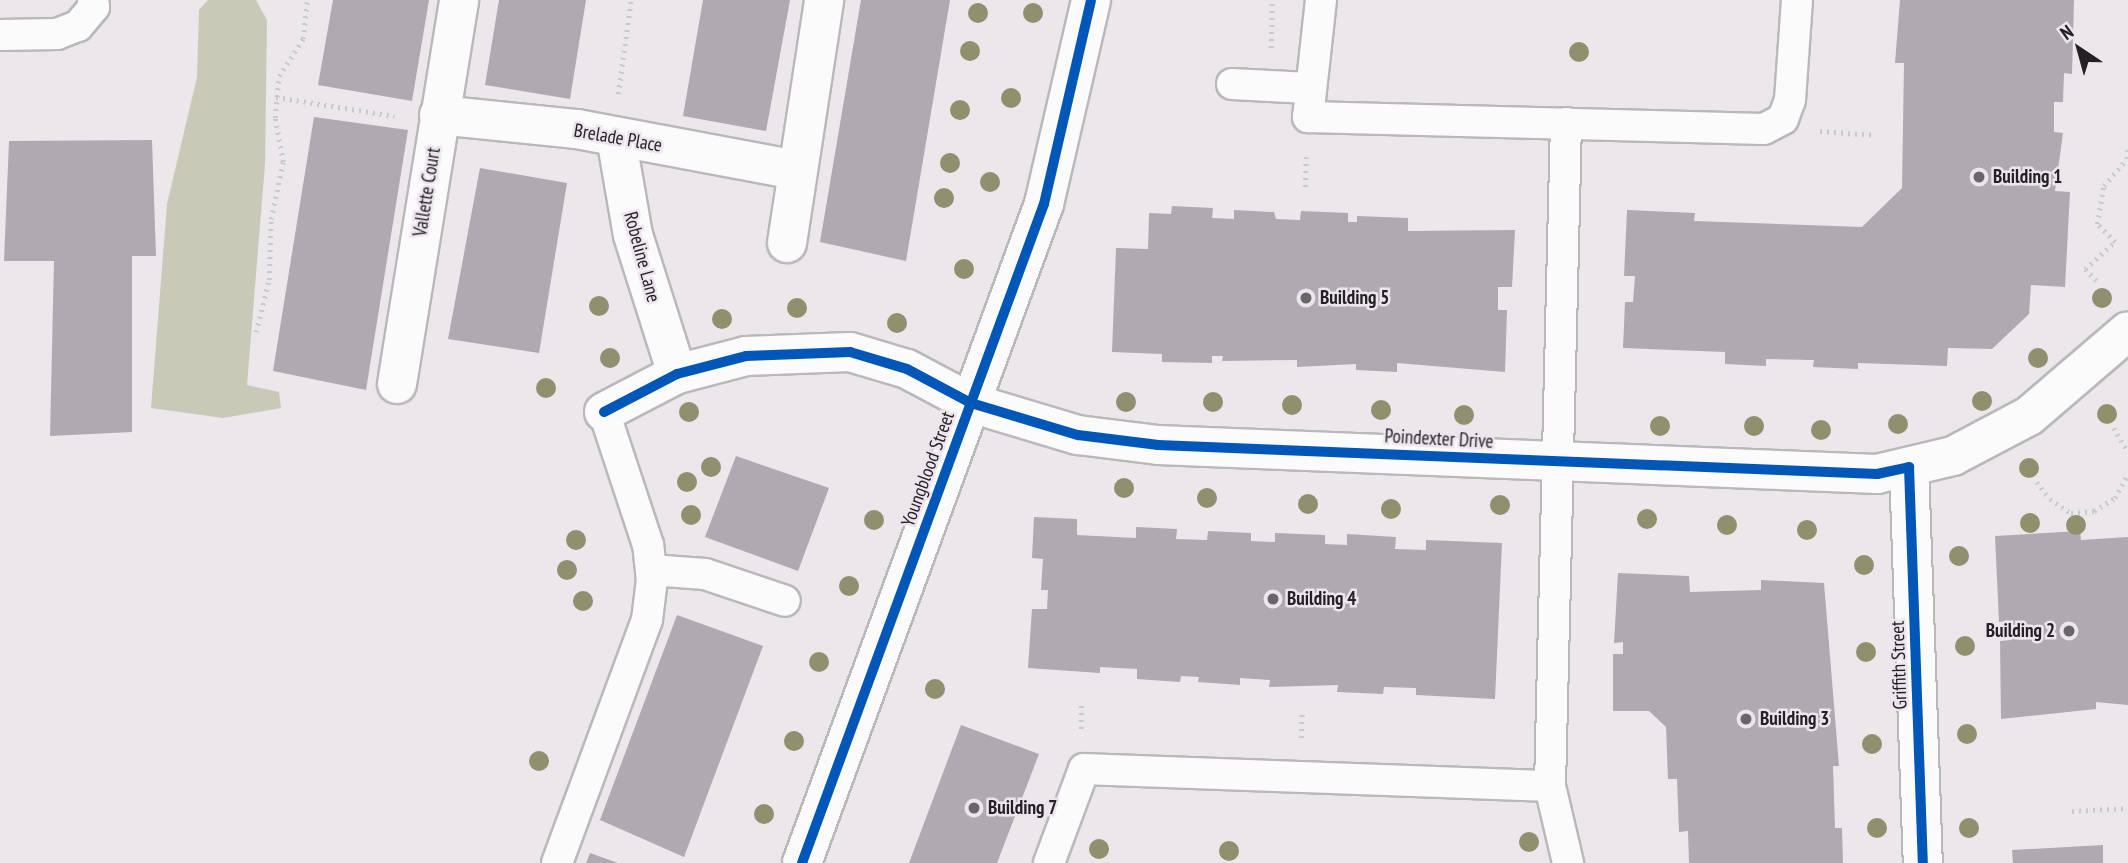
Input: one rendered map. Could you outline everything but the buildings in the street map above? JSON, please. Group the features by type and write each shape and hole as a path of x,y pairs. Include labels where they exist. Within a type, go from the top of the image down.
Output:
{"street":[{"name":"Vallette Court","path":"397,384 424,117 459,0"},
{"path":"787,243 824,0"},
{"name":"Youngblood Street","path":"802,863 1044,204 1091,0"},
{"name":"Brelade Place","path":"424,117 617,119 796,170"},
{"name":"Robeline Lane","path":"617,119 633,235 677,374"},
{"name":"Poindexter Drive","path":"604,412 677,374 746,356 850,352 907,369 971,404 1078,435 1158,445 1877,474 1952,456 2029,416 2128,331"},
{"name":"Griffith Street","path":"1909,467 1923,863"}],"lane":[{"path":"0,35 57,34 78,26 94,7 93,0"},
{"path":"1321,0 1308,88 1308,117 1764,129 1783,119 1790,100 1797,0"},
{"path":"1232,84 1308,88"},
{"path":"1566,123 1550,786 1568,863"},
{"path":"557,863 647,620 651,570 631,486 604,412"},
{"path":"651,570 705,574 785,601"},
{"path":"1049,863 1084,769 1550,786"}],"path":[{"path":"256,332 269,279 271,219 283,162 276,97 279,76 303,39 307,0"},
{"path":"617,119 631,0"},
{"path":"276,97 424,117"},
{"path":"1783,119 1824,132 1875,135"},
{"path":"2096,281 2085,269 2115,242 2097,224 2104,187 2127,159 2128,149"},
{"path":"2114,428 2128,452"},
{"path":"2038,482 2050,499 2071,513 2094,511 2115,498 2128,474"},
{"path":"2072,811 2128,808"}],"green space":[{"path":"208,0 256,0 267,20 265,164 247,385 279,392 281,408 223,418 151,408 167,204 197,77 199,10"}],"cycle path":[{"path":"802,863 1044,204 1091,0"},
{"path":"604,412 677,374 746,356 850,352 907,369 971,403 1078,435 1158,445 1877,474 1909,467 1923,863"}],"place":[{"name":"Building 1","path":"1979,177"},
{"name":"Building 5","path":"1306,298"},
{"name":"Building 4","path":"1273,599"},
{"name":"Building 2","path":"2069,631"},
{"name":"Building 3","path":"1746,719"},
{"name":"Building 7","path":"974,808"}]}
